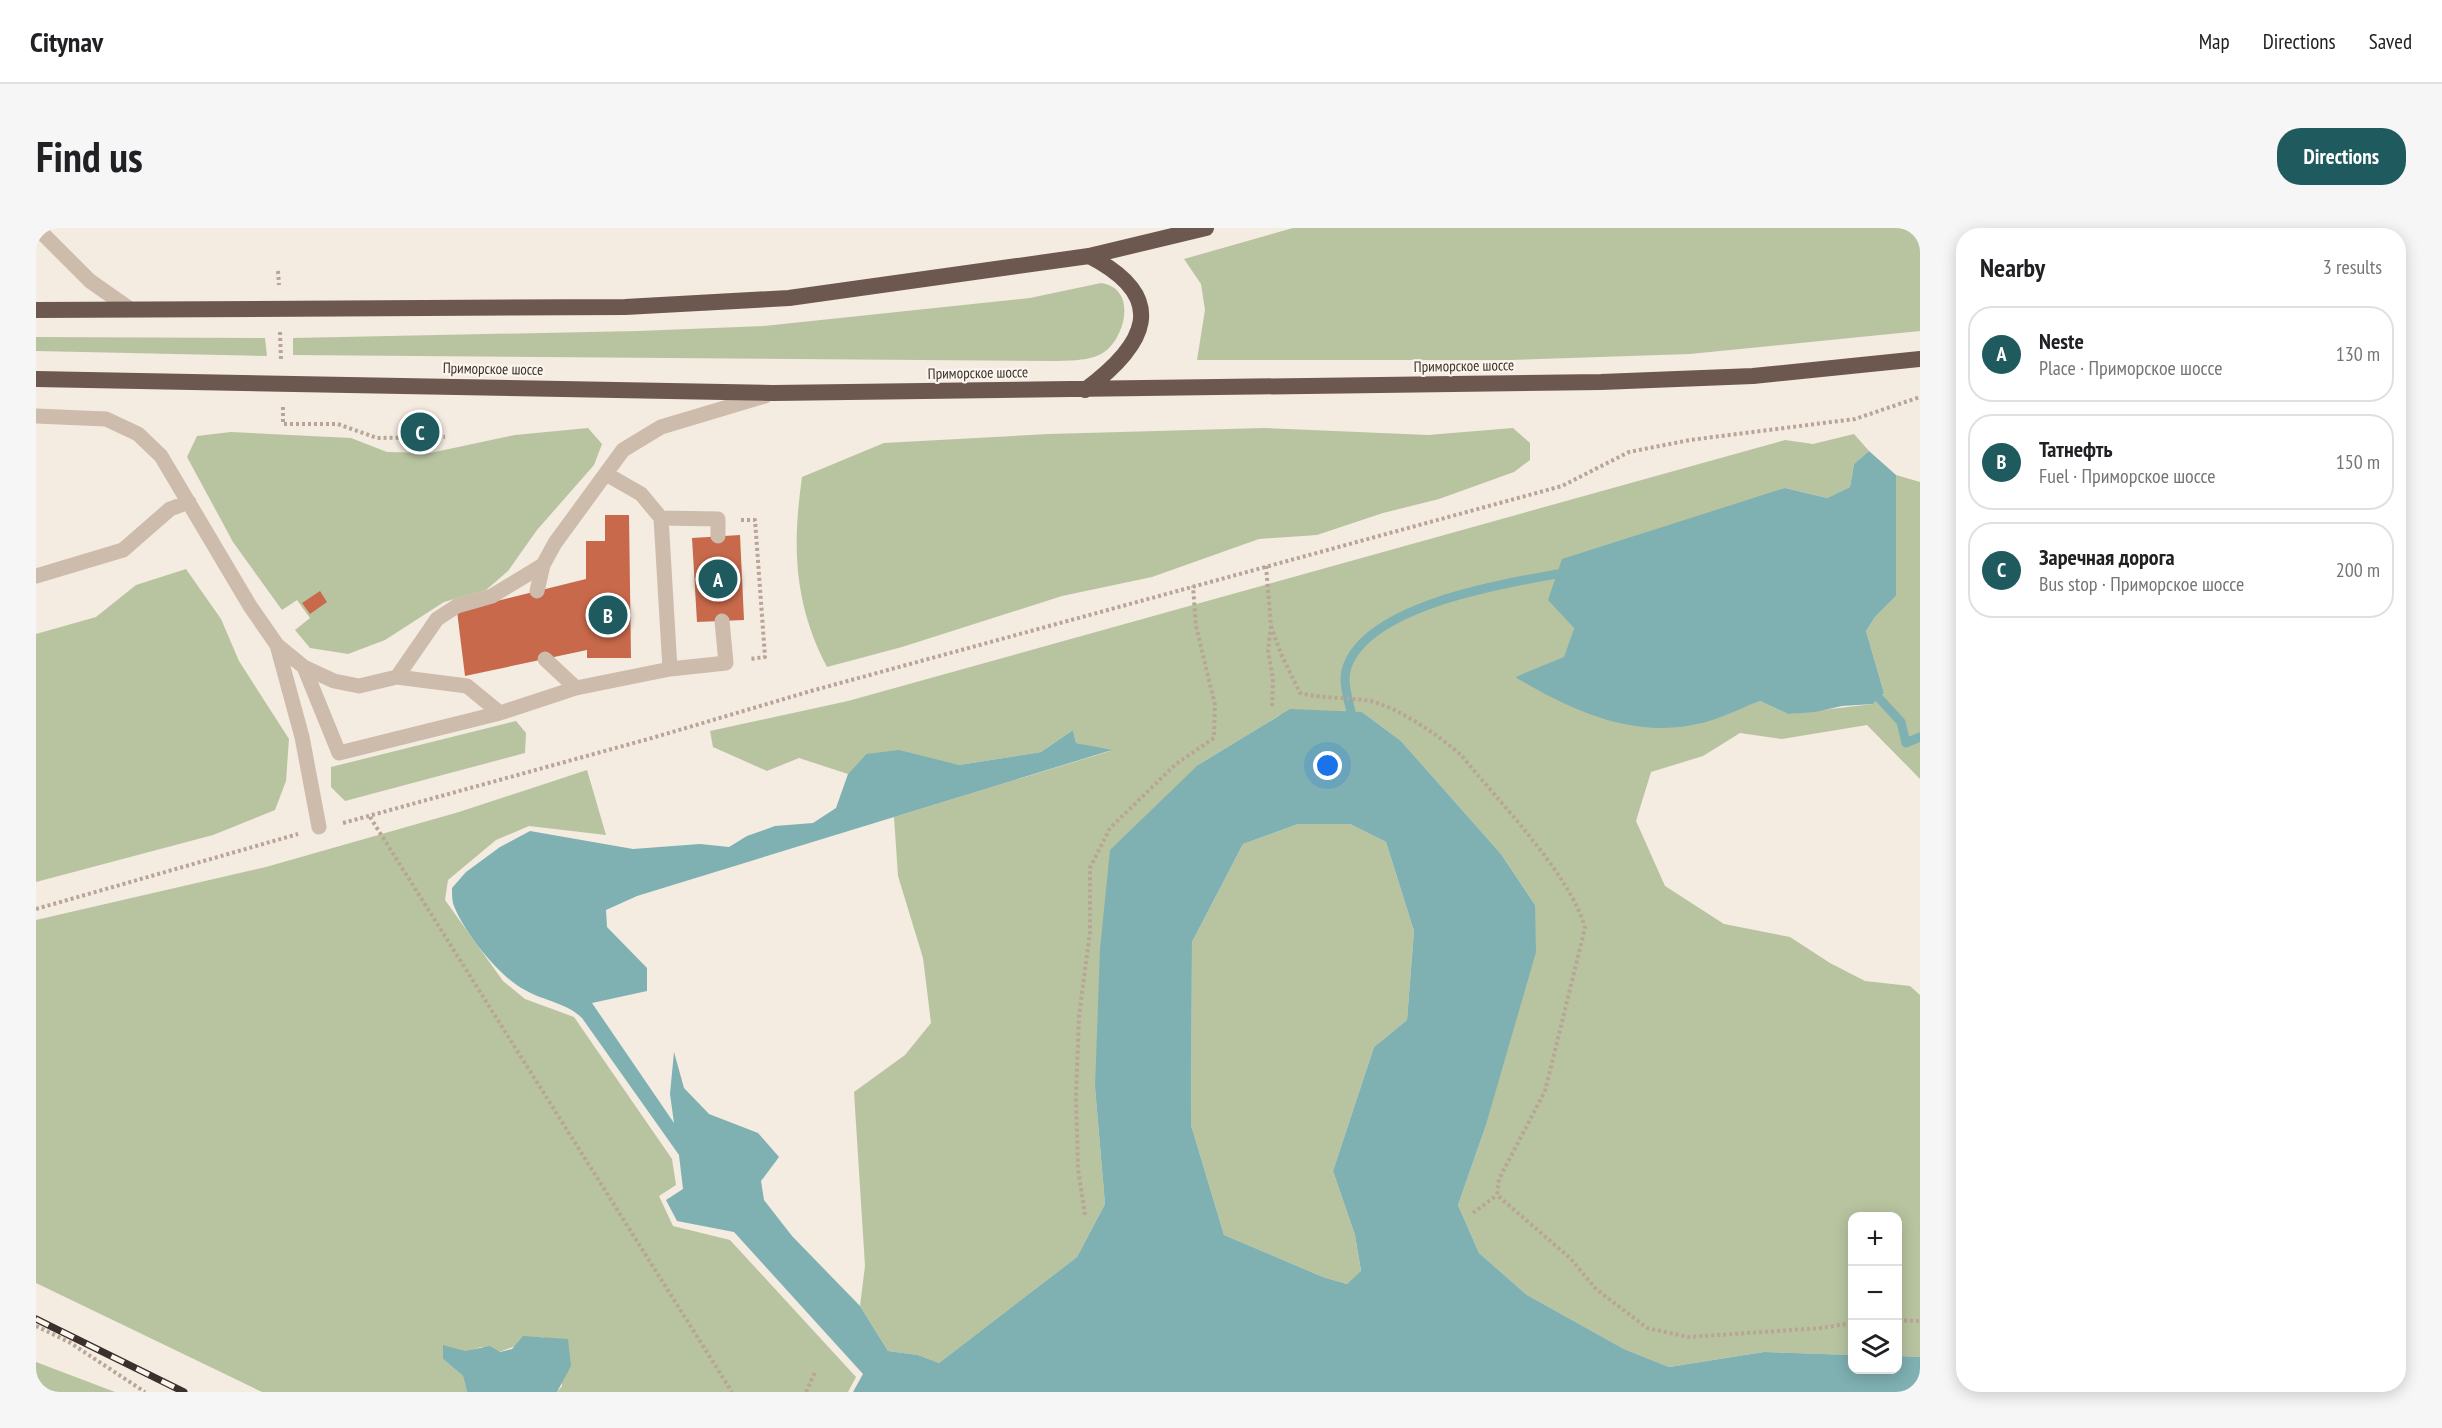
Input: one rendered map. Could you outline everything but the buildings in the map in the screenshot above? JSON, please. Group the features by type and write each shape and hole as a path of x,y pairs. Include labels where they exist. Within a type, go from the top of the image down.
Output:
{"highway":[{"path":"36,310 625,307 754,300 891,285 1089,256 1206,228"},
{"path":"1085,390 1126,355 1139,333 1141,315 1138,297 1130,284 1110,266 1089,256"},
{"name":"Приморское шоссе","path":"36,379 773,393 1085,390 1601,382 1753,376 1920,359"}],"street":[{"path":"37,228 90,281 130,309"},
{"path":"537,591 543,565 555,543 623,450 661,427 773,393"},
{"path":"36,416 106,419 138,434 161,456 250,606 277,645 304,667 334,681 359,686 397,677 467,686 500,713"},
{"path":"606,474 641,494 661,518 670,669"},
{"path":"36,576 123,550 170,509 189,502"},
{"path":"661,518 718,519 718,536"},
{"path":"397,677 436,619 457,606 492,596 543,565"},
{"path":"304,667 339,753 500,713 576,688 670,669 726,663 722,621"},
{"path":"277,645 302,737 319,827"},
{"path":"545,659 576,688"}],"path":[{"path":"36,909 319,827 370,817 812,691 1562,486 1629,452 1690,440 1855,419 1920,397"},
{"path":"718,519 755,520 765,657 726,663"},
{"path":"1266,566 1271,626 1268,650 1273,679 1272,708"},
{"path":"1085,1215 1078,1169 1076,1097 1079,1016 1090,932 1090,868 1110,828 1176,764 1214,738 1215,705 1196,626 1193,586"},
{"path":"1271,626 1281,654 1300,693 1317,698 1372,702 1444,740 1462,756 1552,867 1580,912 1585,928 1545,1091 1499,1179 1497,1195 1473,1213"},
{"path":"370,817 732,1392"},
{"path":"1497,1195 1570,1258 1596,1289 1647,1328 1688,1337 1822,1328 1848,1324"},
{"path":"1902,1320 1920,1321"},
{"path":"36,1326 69,1342 145,1392"},
{"path":"806,1392 816,1370"}],"green space":[{"path":"1293,228 1920,228 1920,331 1690,354 1511,360 1197,360 1205,310 1201,284 1184,259"},
{"path":"1101,283 1112,287 1119,293 1123,301 1123,322 1115,341 1108,349 1097,356 1078,360 293,355 293,338 764,326 1030,298"},
{"path":"36,337 265,338 267,356 36,351"},
{"path":"588,428 602,444 594,465 537,530 508,571 486,590 444,602 385,640 348,654 310,648 295,630 310,618 297,600 282,610 233,542 187,457 197,436 231,432 351,438 387,452 430,453 515,435"},
{"path":"1264,428 1428,435 1513,428 1530,443 1530,460 1514,472 1439,499 1383,513 1317,535 1259,539 1152,577 1062,596 902,647 827,667 808,621 798,575 797,527 802,477 884,443 1049,434"},
{"path":"1854,434 1869,451 1854,464 1850,487 1827,498 1785,488 1574,628 1564,658 1515,677 1707,721 1760,701 1788,714 1873,704 1884,693 1866,631 1875,617 1896,596 1896,475 1920,482 1920,779 1867,725 1782,739 1740,733 1703,756 1651,772 1636,821 1665,886 1724,924 1790,937 1830,963 1865,981 1910,986 1920,995 1920,1357 1902,1356 1902,1212 1848,1212 1848,1355 1764,1352 1669,1367 1624,1349 1527,1295 1479,1253 1458,1205 1485,1128 1535,905 1501,854 1401,741 1362,712 1280,715 1198,765 1095,1087 1105,1204 1077,1257 939,1363 918,1355 888,1351 860,1306 865,1266 854,1092 905,1055 931,1023 923,958 898,876 894,817 1110,751 1076,743 1073,730 1041,752 959,765 866,754 848,774 799,758 767,771 713,747 710,731 848,701 1785,440 1813,444"},
{"path":"186,569 221,619 239,661 289,739 286,781 275,810 213,835 36,882 36,634 96,617 136,585"},
{"path":"516,721 526,733 525,753 345,801 331,787 331,767"},
{"path":"587,770 606,835 529,826 496,840 448,880 445,900 503,981 525,999 574,1017 672,1159 676,1185 659,1196 673,1226 730,1240 856,1377 848,1392 557,1392 562,1386 555,1340 541,1337 499,1352 481,1347 443,1359 463,1376 467,1392 262,1392 36,1283 36,920 266,867 459,812"},
{"path":"1298,824 1350,824 1386,842 1414,931 1407,1020 1374,1047 1333,1171 1355,1235 1361,1272 1347,1284 1323,1277 1224,1235 1191,1125 1192,942 1243,844"},
{"path":"36,1362 115,1392 36,1392"}],"water":[{"path":"1869,451 1896,475 1896,596 1875,617 1866,631 1884,693 1873,704 1788,714 1760,701 1709,721 1683,727 1657,728 1632,726 1584,712 1560,702 1515,677 1564,657 1574,628 1548,600 1562,559 1785,488 1827,498 1850,487 1854,464"},
{"path":"1290,709 1362,712 1401,741 1501,854 1535,905 1536,952 1485,1128 1458,1205 1479,1253 1527,1295 1624,1349 1669,1367 1764,1352 1848,1355 1848,1374 1902,1374 1902,1356 1920,1357 1920,1392 853,1392 863,1374 734,1232 677,1221 666,1200 683,1189 679,1155 582,1018 562,1005 532,994 515,984 494,965 474,941 459,917 453,902 452,888 466,872 500,847 530,831 633,849 700,844 729,847 747,836 775,826 813,823 836,808 848,774 866,754 899,750 959,765 1041,752 1073,730 1076,743 1112,750 637,896 606,910 607,927 647,968 647,991 592,1003 674,1123 670,1094 674,1052 684,1088 709,1114 758,1133 779,1157 761,1181 764,1200 792,1236 860,1306 888,1351 918,1355 939,1363 1077,1257 1105,1204 1095,1087 1100,949 1110,850 1198,765","holes":["1298,824 1350,824 1386,842 1414,931 1407,1020 1374,1047 1333,1171 1355,1235 1361,1271 1347,1284 1323,1277 1224,1235 1191,1125 1192,942 1243,844"]},
{"path":"523,1336 568,1339 571,1366 557,1392 467,1392 463,1376 443,1359 443,1345 465,1351 490,1346 500,1352 512,1349"}],"waterway":[{"path":"1351,712 1345,683 1347,667 1360,646 1381,628 1408,613 1438,601 1503,584 1557,574"},
{"path":"1879,698 1901,722 1906,743 1920,737"}],"railway":[{"path":"36,1319 184,1392"}],"place":[{"name":"Заречная дорога","path":"420,432"},
{"name":"Neste","path":"718,579"},
{"name":"Татнефть","path":"608,615"}]}
